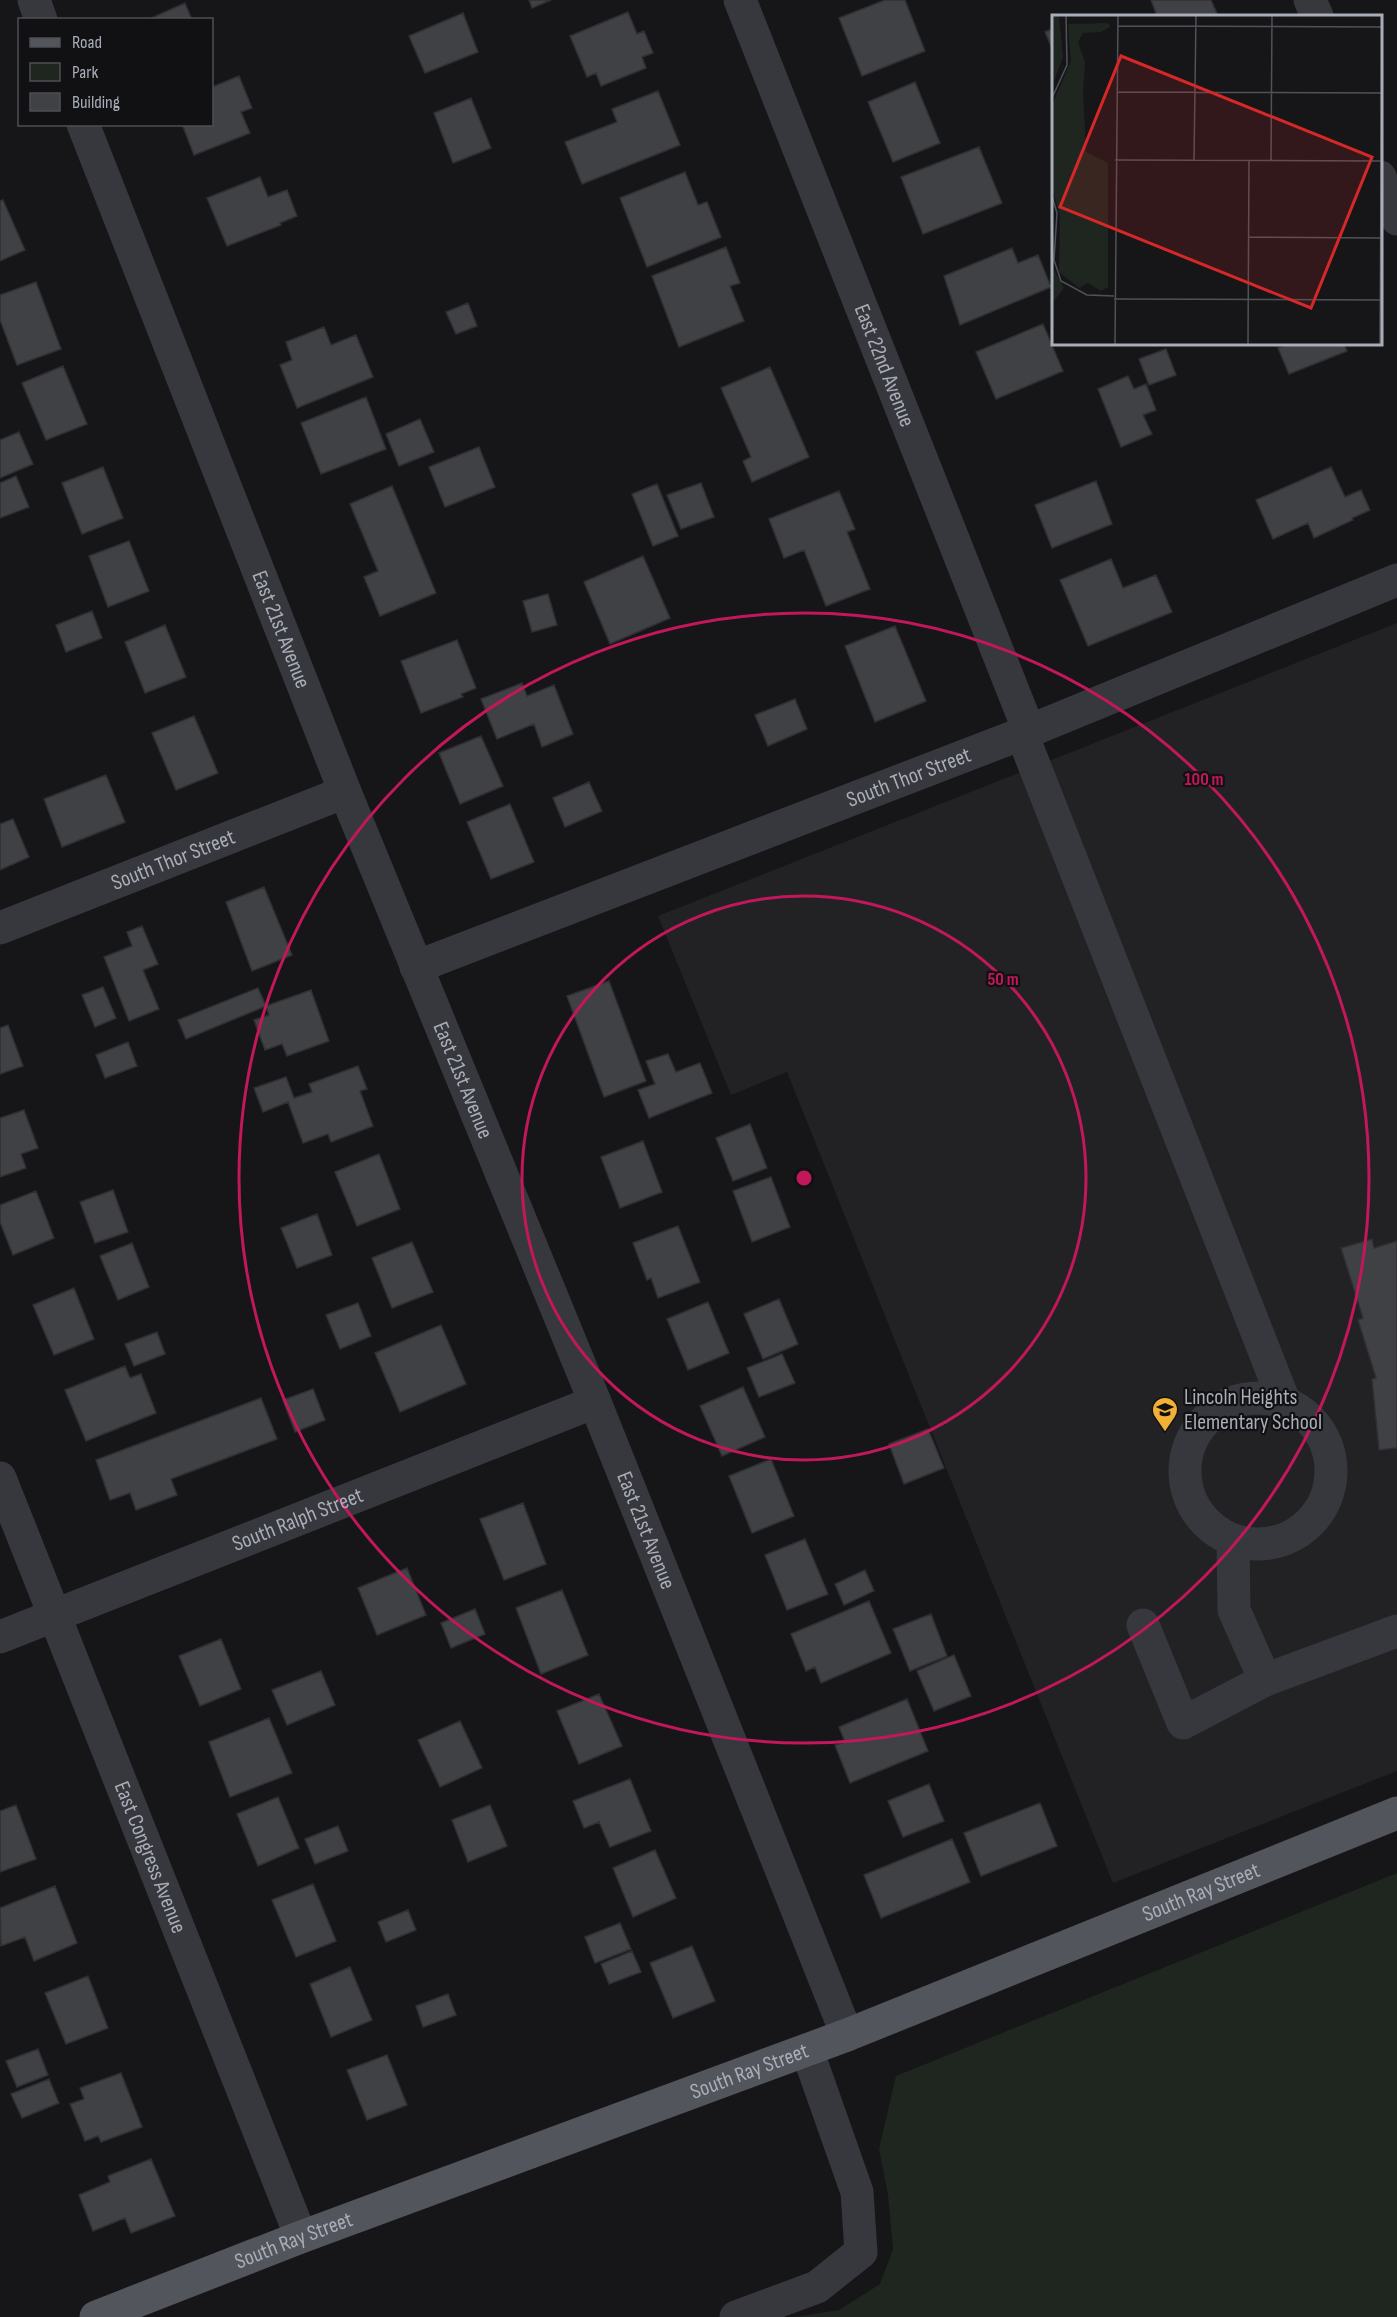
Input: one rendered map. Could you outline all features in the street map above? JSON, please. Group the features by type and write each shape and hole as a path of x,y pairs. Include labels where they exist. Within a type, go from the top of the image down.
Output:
{"main road":[{"name":"South Ray Street","path":"96,2317 302,2237 848,2035 1397,1813"}],"street":[{"path":"34,0 41,18"},
{"name":"East 22nd Avenue","path":"740,0 1284,1401"},
{"path":"1310,0 1317,15"},
{"name":"East 21st Avenue","path":"84,126 345,792 595,1402 848,2035"},
{"path":"1382,182 1397,219"},
{"name":"South Thor Street","path":"416,967 1025,733 1397,580"},
{"name":"South Thor Street","path":"0,928 345,792"},
{"path":"1258,1397 1284,1401 1304,1412 1319,1429 1329,1450 1332,1473 1328,1496 1317,1516 1299,1532 1279,1541 1256,1544 1233,1540 1211,1527 1194,1507 1186,1483 1186,1458 1194,1434 1211,1414 1233,1401 1258,1397"},
{"name":"South Ralph Street","path":"0,1637 595,1402"},
{"name":"East Congress Avenue","path":"0,1478 302,2237"},
{"path":"1233,1540 1234,1610 1265,1680"},
{"path":"1143,1625 1183,1723 1265,1680 1397,1630"},
{"path":"736,2317 817,2287 861,2252 857,2192 807,2050"}],"shaded area":[{"name":"Lincoln Heights Elementary School","path":"1397,623 1397,1771 1113,1883 787,1072 731,1095 658,916"}],"green space":[{"path":"1397,1873 1397,2317 795,2317 839,2310 880,2284 893,2249 888,2195 879,2149 896,2076"}],"building":[{"path":"529,0 551,0 532,8"},
{"path":"885,0 905,0 925,51 862,76 839,18"},
{"path":"1151,0 1211,0 1218,15 1157,15"},
{"path":"185,3 191,18 151,18"},
{"path":"628,12 637,34 644,31 653,53 642,57 646,68 601,86 596,73 587,77 570,36"},
{"path":"463,13 478,52 425,73 409,36"},
{"path":"1052,29 1052,48 1045,32"},
{"path":"239,76 252,108 241,112 250,133 194,155 183,126 213,126 213,87"},
{"path":"915,82 940,143 893,162 868,102"},
{"path":"658,91 680,145 582,184 565,142 617,122 612,109"},
{"path":"471,98 491,148 453,163 434,113"},
{"path":"979,147 1002,203 923,234 901,177"},
{"path":"685,172 698,205 707,202 721,237 647,267 620,198"},
{"path":"260,177 268,197 287,190 297,216 280,223 281,225 227,246 207,198"},
{"path":"3,200 25,250 0,261 0,201"},
{"path":"726,247 740,283 730,286 744,321 679,347 652,276"},
{"path":"1012,248 1018,263 1038,255 1051,287 960,325 944,276"},
{"path":"36,282 61,349 17,365 0,320 0,295"},
{"path":"468,303 477,326 456,334 446,312"},
{"path":"1043,324 1063,371 996,399 976,352"},
{"path":"324,327 331,345 356,335 373,377 297,408 280,365 292,360 286,342"},
{"path":"1286,345 1344,345 1347,351 1289,374 1278,348"},
{"path":"1166,349 1176,375 1149,385 1139,359"},
{"path":"63,366 87,424 46,440 22,383"},
{"path":"770,367 809,457 752,482 743,461 751,457 721,388"},
{"path":"1128,376 1134,389 1146,384 1156,410 1143,415 1152,434 1121,447 1098,389"},
{"path":"366,397 386,449 321,474 301,423"},
{"path":"420,419 434,452 399,466 386,434"},
{"path":"19,432 33,464 0,478 0,440"},
{"path":"479,447 495,487 445,507 429,467"},
{"path":"103,467 123,518 82,534 62,483"},
{"path":"1331,467 1345,497 1361,490 1370,510 1314,538 1308,523 1273,539 1256,500"},
{"path":"16,476 29,507 0,518 0,483"},
{"path":"1096,481 1112,524 1052,548 1035,505"},
{"path":"701,483 714,517 681,529 667,495"},
{"path":"657,484 678,536 653,546 632,494"},
{"path":"392,486 436,593 380,616 364,577 378,571 350,504"},
{"path":"839,491 855,529 847,532 870,589 826,606 804,550 784,558 769,519"},
{"path":"129,541 149,591 108,607 89,556"},
{"path":"643,556 670,618 610,644 584,582"},
{"path":"1111,559 1123,588 1156,575 1172,612 1088,646 1060,580"},
{"path":"548,594 557,625 532,632 523,601"},
{"path":"92,611 102,638 66,652 56,625"},
{"path":"165,625 186,677 145,693 125,642"},
{"path":"895,626 926,701 875,722 845,646"},
{"path":"457,640 476,688 461,694 463,697 421,713 401,661"},
{"path":"522,683 527,696 554,685 573,734 542,747 534,724 497,739 481,699"},
{"path":"795,699 807,729 768,746 755,715"},
{"path":"194,716 218,773 176,790 152,733"},
{"path":"481,736 503,786 460,804 439,753"},
{"path":"106,775 125,822 62,847 44,799"},
{"path":"589,782 602,811 565,827 553,798"},
{"path":"510,804 534,862 491,879 467,822"},
{"path":"13,819 29,857 0,870 0,824"},
{"path":"264,887 292,955 252,971 226,902"},
{"path":"142,926 158,964 143,970 159,1009 129,1021 104,957 132,946 127,932"},
{"path":"609,981 646,1081 604,1097 567,996"},
{"path":"103,987 116,1018 95,1027 82,995"},
{"path":"258,988 266,1006 186,1039 178,1020"},
{"path":"311,990 329,1041 287,1056 282,1044 265,1050 254,1020 269,1015 266,1006"},
{"path":"8,1025 23,1066 0,1074 0,1028"},
{"path":"128,1042 137,1066 105,1078 96,1055"},
{"path":"668,1054 676,1072 700,1063 712,1093 649,1118 638,1090 655,1084 646,1061"},
{"path":"358,1066 367,1089 360,1091 373,1126 331,1142 328,1134 303,1143 288,1102 263,1112 254,1088 286,1077 294,1098 312,1092 309,1084"},
{"path":"24,1110 38,1148 21,1154 26,1168 0,1177 0,1118"},
{"path":"750,1124 767,1168 733,1181 716,1138"},
{"path":"643,1141 662,1192 620,1208 601,1157"},
{"path":"379,1154 400,1209 357,1226 335,1172"},
{"path":"771,1177 790,1227 752,1242 733,1191"},
{"path":"113,1190 128,1232 95,1243 80,1202"},
{"path":"36,1191 54,1238 13,1255 0,1222 0,1205"},
{"path":"317,1214 332,1255 297,1268 281,1228"},
{"path":"678,1226 700,1282 658,1298 651,1278 647,1280 633,1243"},
{"path":"1372,1239 1374,1248 1397,1241 1397,1448 1379,1450 1372,1379 1376,1378 1358,1320 1363,1318 1341,1248"},
{"path":"412,1242 433,1292 392,1308 372,1258"},
{"path":"132,1243 149,1287 118,1300 100,1256"},
{"path":"74,1288 94,1339 54,1355 33,1305"},
{"path":"779,1299 798,1344 763,1359 744,1314"},
{"path":"708,1302 729,1353 688,1370 667,1319"},
{"path":"358,1303 371,1336 340,1349 326,1315"},
{"path":"441,1325 466,1384 400,1412 375,1353"},
{"path":"157,1332 165,1354 134,1366 125,1344"},
{"path":"782,1354 795,1383 759,1397 747,1368"},
{"path":"125,1366 130,1378 141,1374 156,1413 86,1441 65,1390"},
{"path":"743,1387 765,1437 722,1456 700,1406"},
{"path":"313,1389 325,1420 295,1432 283,1400"},
{"path":"261,1398 277,1439 171,1479 177,1495 136,1510 130,1493 110,1500 96,1460"},
{"path":"928,1429 944,1468 904,1484 889,1444"},
{"path":"771,1459 794,1516 752,1533 729,1476"},
{"path":"523,1503 546,1564 504,1580 480,1519"},
{"path":"805,1539 828,1594 787,1610 765,1555"},
{"path":"407,1568 426,1615 377,1635 358,1588"},
{"path":"865,1570 874,1591 844,1605 835,1584"},
{"path":"562,1590 588,1655 541,1674 516,1608"},
{"path":"869,1601 891,1653 821,1683 815,1667 806,1671 791,1634"},
{"path":"475,1609 485,1634 451,1648 441,1623"},
{"path":"931,1614 947,1656 910,1671 893,1629"},
{"path":"221,1639 241,1689 200,1706 179,1656"},
{"path":"954,1655 971,1696 934,1711 917,1671"},
{"path":"321,1671 335,1705 287,1725 272,1690"},
{"path":"599,1694 622,1746 579,1764 557,1711"},
{"path":"907,1699 928,1751 850,1783 835,1745 845,1742 839,1727"},
{"path":"269,1718 292,1773 230,1797 209,1742"},
{"path":"460,1721 482,1768 440,1787 418,1740"},
{"path":"630,1779 651,1831 610,1847 599,1822 584,1828 573,1801"},
{"path":"929,1784 944,1821 903,1837 888,1801"},
{"path":"278,1797 299,1848 258,1866 237,1814"},
{"path":"1040,1803 1057,1846 981,1876 964,1833"},
{"path":"16,1805 36,1859 0,1872 0,1811"},
{"path":"490,1805 507,1846 468,1862 452,1820"},
{"path":"338,1826 348,1851 315,1864 305,1839"},
{"path":"952,1839 970,1882 881,1918 864,1875"},
{"path":"655,1850 676,1898 633,1917 613,1868"},
{"path":"313,1884 336,1941 296,1957 272,1900"},
{"path":"55,1886 77,1943 34,1961 25,1937 1,1946 0,1908"},
{"path":"408,1910 416,1930 386,1942 378,1922"},
{"path":"620,1923 631,1949 595,1963 585,1937"},
{"path":"692,1946 715,2001 673,2018 650,1963"},
{"path":"632,1951 641,1972 609,1984 601,1964"},
{"path":"350,1967 372,2020 331,2037 310,1984"},
{"path":"88,1976 108,2028 66,2044 45,1993"},
{"path":"448,1994 456,2015 423,2027 416,2006"},
{"path":"38,2049 48,2075 17,2087 6,2061"},
{"path":"387,2055 407,2105 367,2120 347,2070"},
{"path":"121,2073 142,2127 101,2142 98,2136 85,2141 70,2104 84,2099 80,2088"},
{"path":"49,2079 59,2103 22,2118 11,2094"},
{"path":"151,2159 175,2216 131,2233 125,2218 93,2231 79,2195 110,2182 108,2176"}],"place":[{"name":"Lincoln Heights Elementary School","path":"1165,1433"}]}
